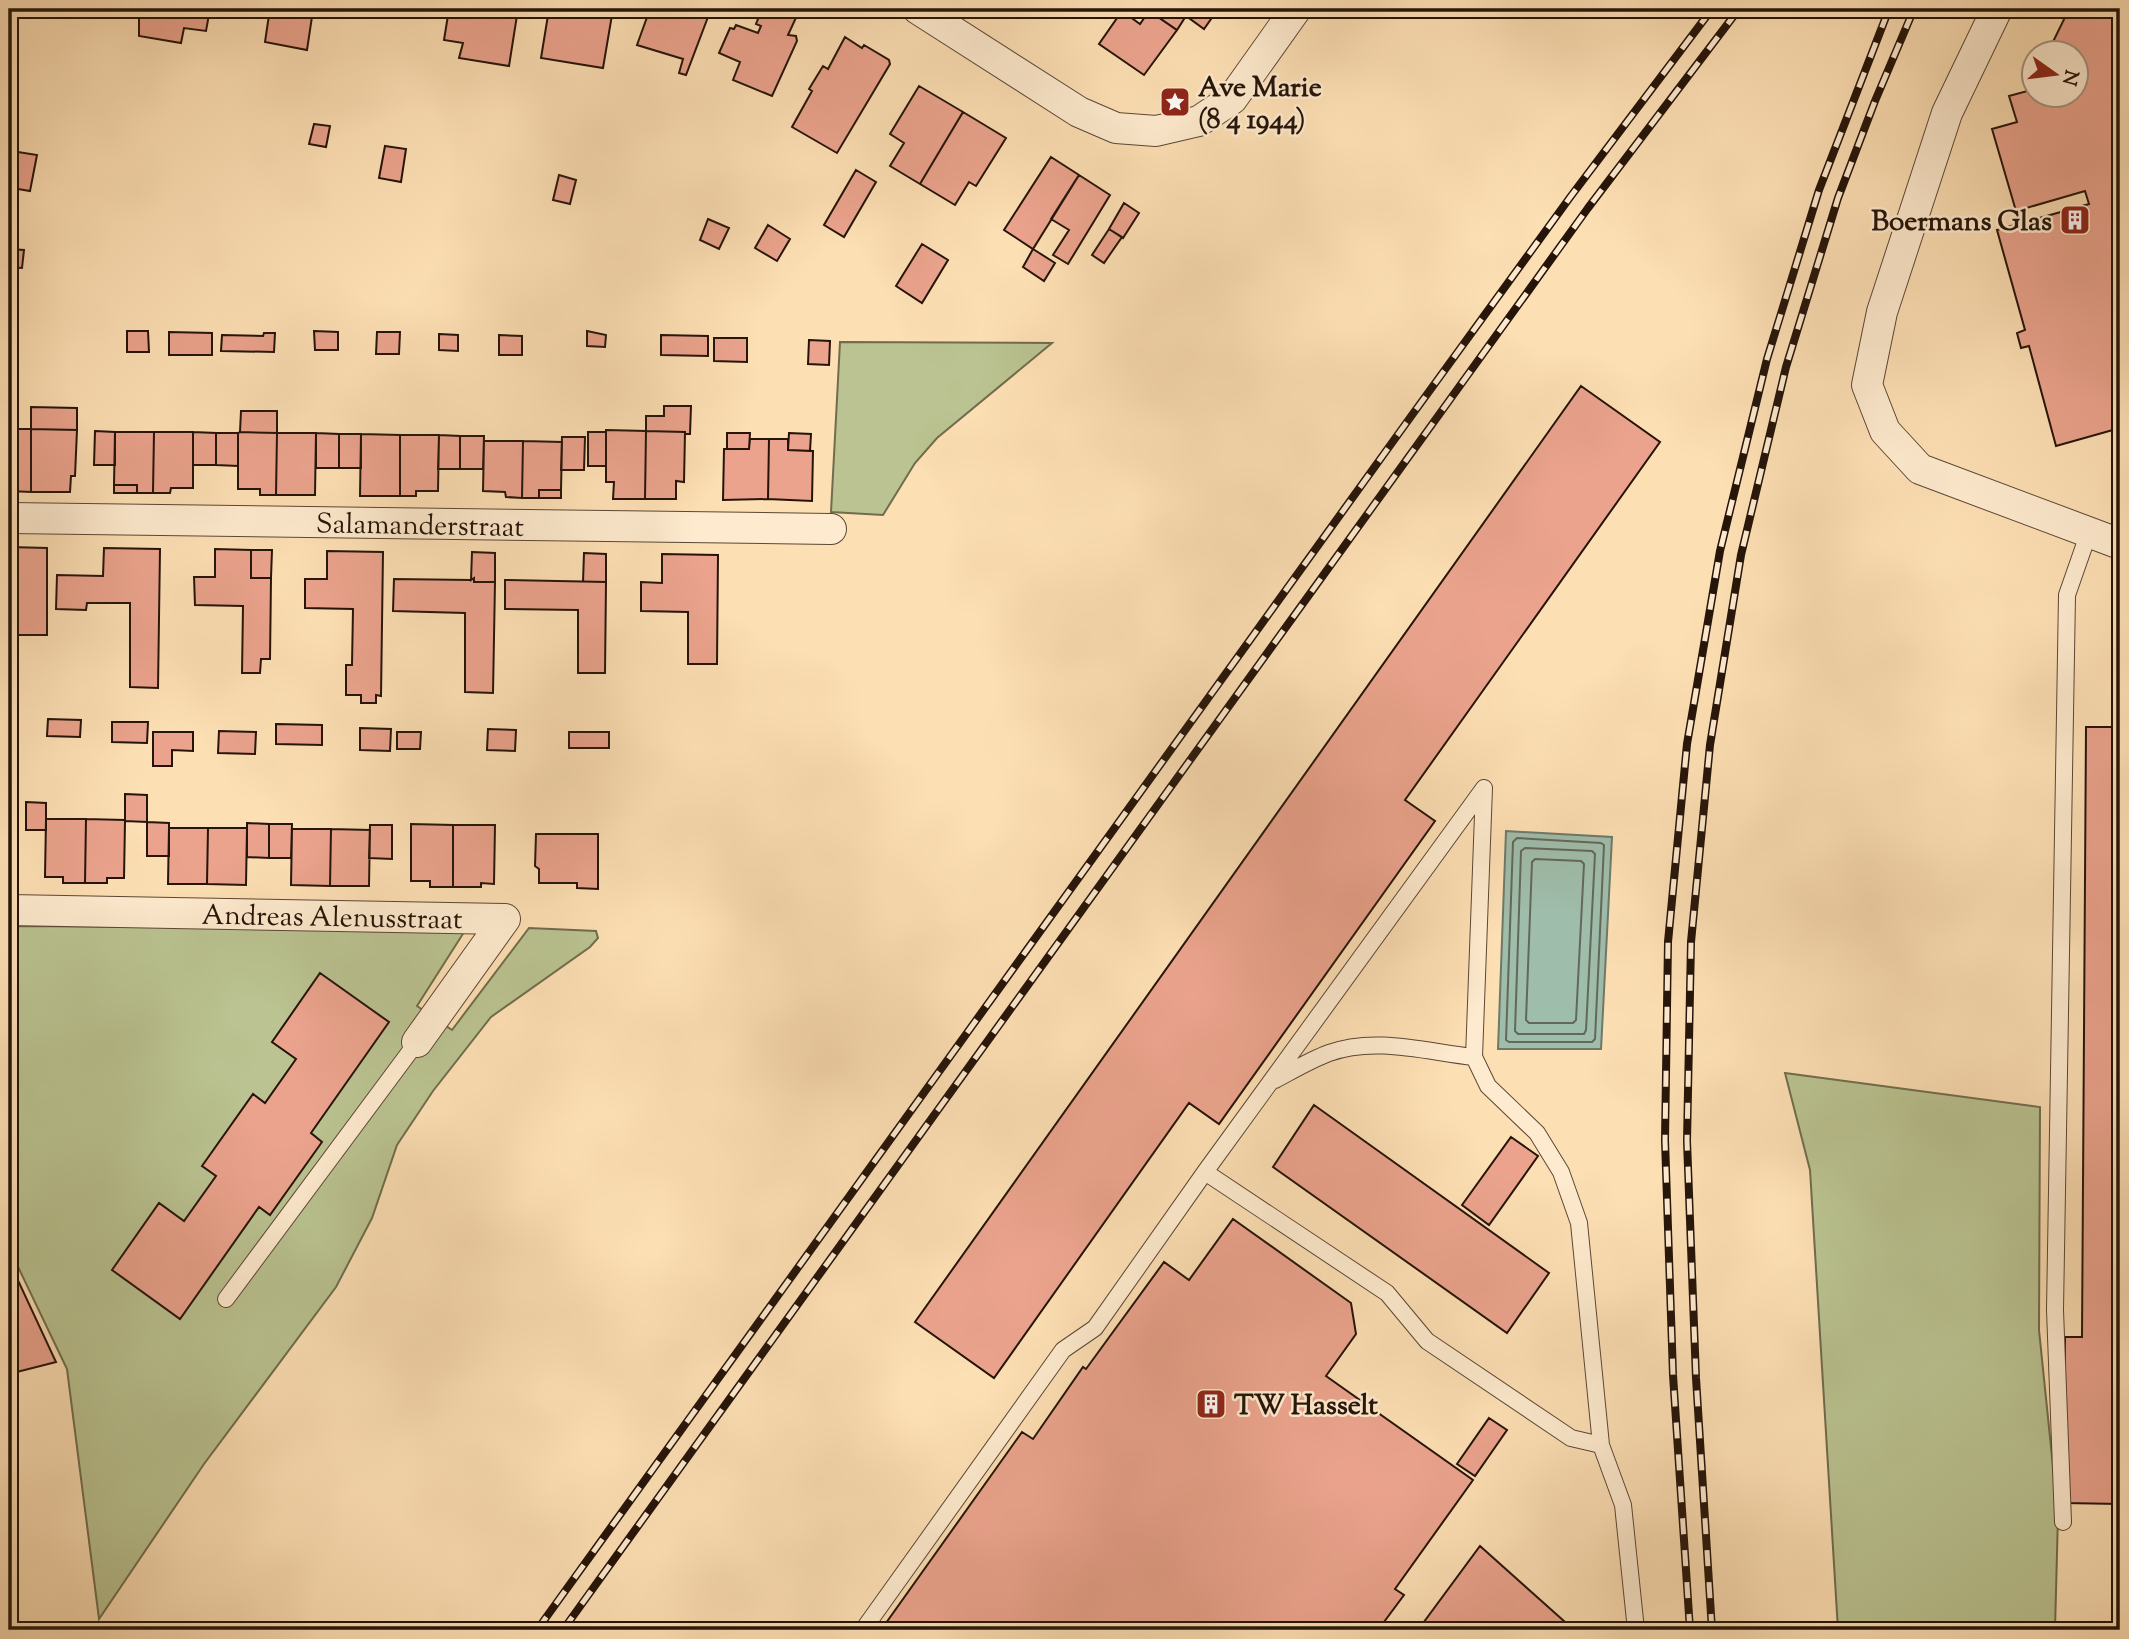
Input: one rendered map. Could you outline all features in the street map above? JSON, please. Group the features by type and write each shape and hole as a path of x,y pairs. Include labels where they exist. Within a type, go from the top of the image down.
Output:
{"street":[{"path":"918,9 1079,112 1116,128 1156,131 1199,121 1232,99 1296,9"},
{"path":"1997,9 1947,113 1882,312 1867,385 1885,431 1920,469 2120,544"},
{"name":"Salamanderstraat","path":"9,518 831,529"},
{"name":"Andreas Alenusstraat","path":"9,910 505,919 417,1042"}],"lane":[{"path":"2063,1522 2055,1310 2067,595 2089,532"},
{"path":"863,1630 1063,1350 1095,1328 1484,788 1474,1057 1488,1086 1537,1133 1561,1172 1579,1223 1601,1445 1623,1505 1636,1630"},
{"path":"226,1298 417,1042"},
{"path":"1270,1082 1330,1053 1368,1045 1406,1047 1474,1057"},
{"path":"1205,1172 1387,1293 1427,1340 1571,1438 1601,1445"}],"green space":[{"path":"840,342 1052,343 937,438 915,463 883,515 831,512"},
{"path":"9,926 466,929 417,1006 452,1030 529,928 596,931 598,938 590,947 491,1017 433,1091 397,1145 372,1218 336,1287 204,1464 99,1619 67,1369 9,1248"},
{"path":"1785,1073 2040,1107 2039,1330 2058,1515 2055,1630 1838,1630 1810,1170"}],"water":[{"path":"1506,831 1612,837 1601,1049 1498,1049"}],"building":[{"path":"139,9 210,9 206,31 184,28 181,43 139,36"},
{"path":"243,9 313,10 307,50 265,42 269,15"},
{"path":"449,9 518,9 509,66 459,58 463,43 444,40"},
{"path":"549,9 613,9 603,68 541,58"},
{"path":"650,9 711,9 686,75 679,73 683,59 637,45"},
{"path":"762,9 800,9 788,35 796,36 797,41 772,96 733,80 740,62 719,53 730,28 734,29 736,25 758,33 761,26 756,24"},
{"path":"1218,9 1204,29 1186,16 1177,30 1149,11"},
{"name":"Boermans Glas","path":"2069,9 2120,9 2120,428 2056,446 2029,346 2021,348 2017,333 2025,330 1997,230 2089,204 2085,191 2016,211 1992,129 2017,122 2009,96 2021,93 2021,108 2090,108 2090,38 2055,38"},
{"path":"1122,11 1140,24 1149,11 1177,30 1144,75 1099,44"},
{"path":"845,37 889,60 890,64 837,153 792,127 812,91 809,89 823,66 828,69"},
{"path":"919,86 963,112 920,184 890,166 904,143 890,134"},
{"path":"963,112 1006,138 976,186 969,182 955,205 920,184"},
{"path":"314,124 330,126 326,147 309,144"},
{"path":"385,146 406,149 401,182 379,178"},
{"path":"18,152 37,155 30,191 12,188"},
{"path":"1051,157 1079,175 1033,249 1004,230"},
{"path":"856,170 876,182 844,237 824,225"},
{"path":"559,175 576,180 570,204 553,200"},
{"path":"1079,175 1110,195 1068,264 1053,255 1069,230 1051,219"},
{"path":"1124,203 1139,213 1123,238 1109,229"},
{"path":"708,219 729,228 719,249 700,240"},
{"path":"768,225 790,239 777,261 755,248"},
{"path":"1109,229 1122,237 1104,263 1092,255"},
{"path":"922,244 948,260 922,303 896,286"},
{"path":"9,249 24,250 22,268 9,267"},
{"path":"1033,249 1055,263 1044,281 1023,267"},
{"path":"127,331 148,331 149,352 127,352"},
{"path":"314,331 338,332 338,350 315,350"},
{"path":"587,331 606,335 605,347 587,346"},
{"path":"169,332 212,333 212,355 169,355"},
{"path":"377,332 400,332 399,354 376,354"},
{"path":"264,333 275,333 274,352 221,351 222,335 263,336"},
{"path":"439,334 458,335 458,351 439,350"},
{"path":"499,335 522,336 522,355 499,355"},
{"path":"661,335 708,336 708,356 661,355"},
{"path":"714,338 747,338 747,362 714,361"},
{"path":"809,340 830,341 829,365 808,364"},
{"path":"1581,386 1660,442 1405,800 1435,821 1219,1124 1189,1103 994,1378 915,1322"},
{"path":"664,406 691,406 690,434 646,431 646,416 664,416"},
{"path":"31,407 77,408 77,430 31,429"},
{"path":"241,411 277,411 277,433 240,432"},
{"path":"9,429 31,429 31,492 9,491"},
{"path":"31,429 77,430 75,476 71,476 70,492 31,492"},
{"path":"606,430 646,431 645,499 613,499 614,482 606,482"},
{"path":"95,431 115,432 115,465 94,465"},
{"path":"646,431 685,432 684,482 676,481 676,499 645,499"},
{"path":"115,432 154,432 153,493 137,493 137,485 114,485"},
{"path":"154,432 193,432 193,488 171,488 170,493 153,493"},
{"path":"193,432 216,433 216,465 193,465"},
{"path":"240,432 277,433 276,495 260,495 260,489 238,489"},
{"path":"588,432 606,432 606,466 588,466"},
{"path":"216,433 238,433 238,466 216,465"},
{"path":"277,433 316,433 315,495 276,495"},
{"path":"316,433 339,434 339,468 316,468"},
{"path":"727,433 750,433 749,449 727,449"},
{"path":"789,433 811,434 810,451 788,450"},
{"path":"339,434 361,434 361,468 339,468"},
{"path":"361,434 400,435 400,496 360,496"},
{"path":"400,435 439,435 438,491 416,491 416,496 400,496"},
{"path":"439,435 460,436 460,469 438,469"},
{"path":"460,436 484,436 483,469 460,469"},
{"path":"562,437 585,437 584,470 561,470"},
{"path":"750,439 769,439 768,499 723,500 724,449 749,449"},
{"path":"769,439 788,439 788,450 813,451 812,501 768,499"},
{"path":"484,441 523,441 522,498 506,497 505,492 483,491"},
{"path":"523,441 562,442 561,490 539,490 539,498 522,498"},
{"path":"2120,458 2120,488 2119,488 2112,460"},
{"path":"114,485 137,485 137,493 114,493"},
{"path":"539,490 561,490 561,498 539,498"},
{"path":"9,547 47,548 47,635 9,635"},
{"path":"104,548 160,549 158,688 130,687 130,603 87,603 86,610 56,609 57,575 103,576"},
{"path":"215,549 251,550 251,578 271,578 270,659 261,659 260,673 242,673 243,606 195,605 194,577 215,577"},
{"path":"251,550 272,550 271,578 251,578"},
{"path":"327,551 383,552 381,696 376,695 376,703 361,703 361,695 346,695 346,665 352,665 353,609 305,608 305,579 327,579"},
{"path":"472,552 495,553 495,582 474,582 474,578 471,580"},
{"path":"584,553 606,554 606,582 583,582"},
{"path":"662,554 718,555 717,664 688,664 688,612 641,611 641,582 662,583"},
{"path":"474,578 474,582 495,582 493,693 465,692 465,613 393,611 394,579"},
{"path":"505,580 606,582 605,673 578,673 578,610 505,609"},
{"path":"48,719 81,720 80,737 47,736"},
{"path":"112,722 148,722 147,743 112,742"},
{"path":"276,724 322,725 322,745 276,744"},
{"path":"2086,727 2120,727 2120,1504 2064,1503 2065,1337 2082,1337"},
{"path":"360,728 391,729 390,751 360,750"},
{"path":"488,729 516,730 515,751 487,750"},
{"path":"219,731 256,732 255,754 218,753"},
{"path":"153,732 193,732 193,751 172,750 172,766 153,766"},
{"path":"397,732 421,732 420,749 397,749"},
{"path":"569,732 609,732 609,748 569,748"},
{"path":"125,794 147,795 147,822 125,821 124,878 107,878 107,883 85,883 86,819 125,820"},
{"path":"26,802 46,803 46,830 26,830"},
{"path":"46,819 86,819 85,883 63,883 63,877 45,877"},
{"path":"147,822 169,823 169,856 147,856"},
{"path":"247,823 269,824 269,858 247,857"},
{"path":"269,824 292,824 291,858 269,858"},
{"path":"411,824 453,825 453,887 430,887 430,881 411,881"},
{"path":"370,825 392,825 392,859 369,858"},
{"path":"453,825 495,825 494,884 453,887"},
{"path":"169,828 208,828 207,884 168,884"},
{"path":"208,828 247,828 246,885 207,884"},
{"path":"292,829 331,829 330,886 291,885"},
{"path":"331,829 370,830 369,886 330,886"},
{"path":"536,834 598,834 598,889 577,888 577,883 539,883 539,869 535,866"},
{"path":"320,973 389,1022 311,1133 322,1142 270,1215 259,1207 180,1319 112,1270 159,1203 184,1221 216,1176 202,1166 253,1094 265,1103 296,1059 272,1042"},
{"path":"1314,1105 1549,1273 1507,1333 1273,1167"},
{"path":"1511,1137 1538,1156 1489,1225 1462,1205"},
{"name":"TW Hasselt","path":"1233,1219 1351,1303 1356,1334 1326,1376 1473,1480 1395,1589 1404,1595 1378,1630 881,1630 1022,1432 1033,1439 1083,1367 1086,1369 1164,1262 1189,1280"},
{"path":"9,1261 56,1362 9,1374 9,1346 17,1344 9,1327"},
{"path":"1489,1418 1507,1430 1475,1476 1457,1464"},
{"path":"1480,1546 1574,1630 1418,1630"}],"railway":[{"path":"537,1630 1412,415 1571,196 1712,9"},
{"path":"563,1630 1588,208 1739,9"},
{"path":"1690,1630 1673,1375 1665,1140 1668,942 1687,744 1720,551 1767,359 1819,190 1889,9"},
{"path":"1712,1630 1696,1378 1687,1141 1691,942 1710,745 1741,555 1786,367 1838,198 1914,9"}],"place":[{"name":"Ave Marie (8 4 1944)","path":"1175,102"},
{"name":"Boermans Glas","path":"2075,220"},
{"name":"TW Hasselt","path":"1211,1404"}]}
